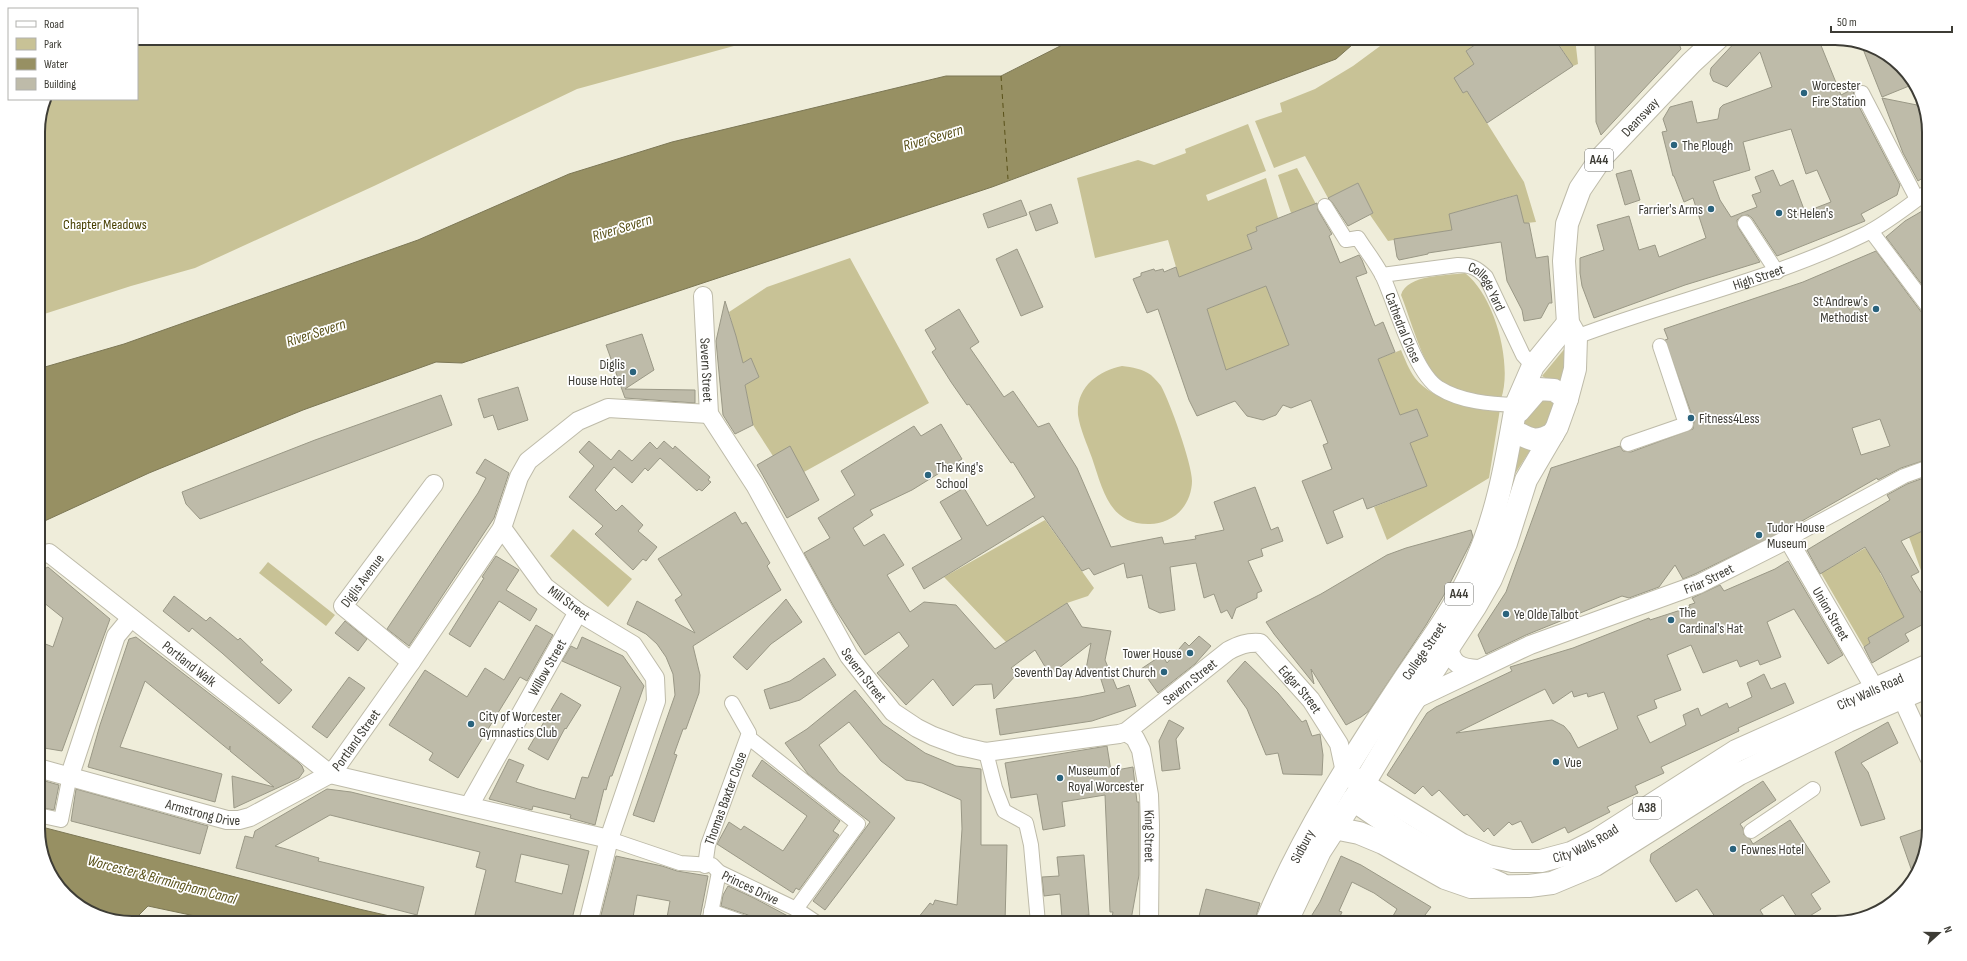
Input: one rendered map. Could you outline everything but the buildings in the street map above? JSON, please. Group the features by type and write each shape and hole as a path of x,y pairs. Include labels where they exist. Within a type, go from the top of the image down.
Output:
{"main road":[{"name":"Deansway","path":"1572,330 1564,261 1567,224 1580,189 1601,158 1691,63 1710,45"},
{"name":"A44","path":"1516,411 1533,366 1572,330"},
{"name":"A44","path":"1553,434 1568,399 1575,369 1572,330"},
{"path":"1553,434 1541,440 1534,440 1516,411 1538,389 1554,390 1568,399"},
{"name":"College Street","path":"1344,772 1445,620 1470,576 1497,507 1516,411"},
{"name":"College Street","path":"1358,792 1414,700 1449,645 1475,608 1491,579 1506,543 1526,480 1553,434"},
{"name":"City Walls Road","path":"1358,792 1462,845 1488,856 1512,861 1541,861 1571,853 1595,841 1736,751 1922,668"},
{"name":"City Walls Road","path":"1334,828 1359,833 1384,843 1445,878 1471,887 1529,886 1552,883 1575,874 1626,846 1739,774 1848,721 1922,689"},
{"name":"City Walls Road","path":"1344,772 1358,792 1403,834 1448,860 1504,886"},
{"name":"Sidbury","path":"1269,916 1322,809 1344,772"},
{"name":"Sidbury","path":"1289,916 1320,851 1358,792"}],"street":[{"path":"1862,93 1916,199"},
{"name":"High Street","path":"1572,330 1611,324 1777,272 1871,231 1922,195"},
{"name":"Cathedral Close","path":"1325,206 1346,240 1358,238 1382,275 1417,360 1426,377 1438,388 1453,395 1498,405 1516,411"},
{"path":"1745,223 1777,272"},
{"path":"1871,231 1922,299"},
{"name":"College Yard","path":"1382,275 1458,264 1477,268 1486,277 1523,355 1533,366"},
{"name":"Severn Street","path":"704,296 709,414 756,485 849,656 893,712 917,728 933,736 960,746 986,752 1089,740 1126,732 1228,651"},
{"path":"1628,444 1686,424 1660,346"},
{"path":"502,528 520,477 528,461 578,421 608,408 709,414"},
{"name":"Friar Street","path":"1414,700 1530,645 1699,584 1788,539 1904,476 1922,470"},
{"name":"Diglis Avenue","path":"411,662 339,611 434,484"},
{"name":"Mill Street","path":"502,528 545,587 578,612 632,645 655,678 656,701 609,839 590,916"},
{"name":"Portland Street","path":"502,528 411,662 330,774 609,839"},
{"name":"Union Street","path":"1788,539 1875,689"},
{"name":"Portland Walk","path":"45,555 130,618 330,774"},
{"name":"Willow Street","path":"469,806 578,612"},
{"path":"45,817 61,820 70,775 116,636 130,618"},
{"name":"Edgar Street","path":"1228,651 1240,644 1250,642 1260,643 1311,700 1339,744 1344,772"},
{"path":"1449,645 1451,656 1457,664 1467,668 1478,669"},
{"path":"1902,698 1922,742"},
{"path":"732,703 748,735 858,824 796,909"},
{"name":"King Street","path":"1126,732 1135,738 1141,750 1149,795 1149,916"},
{"name":"Thomas Baxter Close","path":"705,866 708,845 748,735"},
{"path":"986,752 995,788 1004,811 1026,823 1031,844 1037,916"},
{"name":"Armstrong Drive","path":"45,770 70,775 227,820 239,820 250,817 330,774"},
{"path":"1751,832 1813,789"},
{"path":"609,839 680,863 705,866"},
{"name":"Princes Drive","path":"705,866 712,865 719,872 796,909 807,916"},
{"path":"710,916 719,872"}],"green space":[{"name":"Chapter Meadows","path":"138,45 737,45 577,89 374,186 195,268 131,286 45,314 45,126 52,100 138,100"},
{"path":"1382,45 1475,45 1466,51 1474,64 1463,93 1467,91 1524,182 1536,222 1452,230 1388,241 1370,215 1373,213 1358,183 1328,198 1305,156 1274,168 1255,121 1282,112 1280,103 1315,89 1353,66","holes":["1516,195 1521,211 1449,214"]},
{"path":"1536,45 1548,45 1539,50"},
{"path":"1559,45 1576,45 1578,64 1573,66"},
{"path":"1248,124 1266,171 1206,195 1208,201 1266,178 1278,218 1256,227 1257,231 1247,236 1261,271 1237,255 1179,277 1168,240 1095,258 1077,178 1138,160 1154,165 1186,153 1185,149"},
{"path":"1297,168 1316,204 1291,213 1278,175"},
{"path":"850,258 929,403 804,472 789,447 773,456 753,425 745,385 759,377 751,359 743,363 729,312 767,287"},
{"path":"1465,273 1476,284 1485,298 1493,314 1499,332 1505,368 1501,399 1469,393 1454,388 1446,385 1434,375 1423,354 1401,295 1405,288 1411,283 1419,280 1428,277"},
{"path":"1266,286 1289,345 1226,370 1207,309"},
{"path":"1566,347 1564,389 1542,376"},
{"path":"1401,350 1415,378 1432,393 1443,398 1465,404 1500,409 1489,478 1387,540 1374,507 1427,486 1410,443 1428,436 1417,409 1400,415 1378,359"},
{"path":"1122,366 1144,371 1151,375 1161,386 1185,448 1191,473 1192,481 1188,500 1176,515 1159,523 1136,523 1125,519 1110,503 1104,493 1079,420 1078,405 1081,396 1090,382 1097,376 1113,368"},
{"path":"1539,398 1558,400 1544,428 1530,432 1523,423 1525,417"},
{"path":"1519,446 1531,449 1513,477"},
{"path":"1913,508 1922,508 1922,524"},
{"path":"1045,520 1094,588 1088,596 1067,603 1006,642 944,577"},
{"path":"573,529 632,579 608,607 550,556"},
{"path":"1922,531 1922,573 1909,537"},
{"path":"1865,548 1868,552 1874,549 1886,570 1880,573 1912,630 1905,634 1897,621 1868,638 1870,643 1864,647 1821,573"},
{"path":"268,562 335,615 326,626 259,573"}],"water":[{"name":"River Severn","path":"1062,45 1352,45 1336,59 992,187 462,363 436,362 303,410 149,473 45,521 45,367 124,344 418,240 569,174 672,142 946,76 1001,76"},
{"name":"Worcester & Birmingham Canal","path":"45,828 390,916 195,916 148,906 138,916 132,916 104,911 84,901 67,886 54,867 47,846"}],"ferry route":[{"path":"1001,76 1008,179"}],"place":[{"name":"Worcester Fire Station","path":"1804,93"},
{"name":"The Plough","path":"1674,145"},
{"name":"Farrier's Arms","path":"1711,209"},
{"name":"St Helen's","path":"1779,213"},
{"name":"St Andrew's Methodist","path":"1876,309"},
{"name":"Diglis House Hotel","path":"633,372"},
{"name":"Fitness4Less","path":"1691,418"},
{"name":"The King's School","path":"928,475"},
{"name":"Tudor House Museum","path":"1759,535"},
{"name":"Ye Olde Talbot","path":"1506,614"},
{"name":"The Cardinal's Hat","path":"1671,620"},
{"name":"Tower House","path":"1190,653"},
{"name":"Seventh Day Adventist Church","path":"1164,672"},
{"name":"City of Worcester Gymnastics Club","path":"471,724"},
{"name":"Vue","path":"1556,762"},
{"name":"Museum of Royal Worcester","path":"1060,778"},
{"name":"Fownes Hotel","path":"1733,849"}]}
